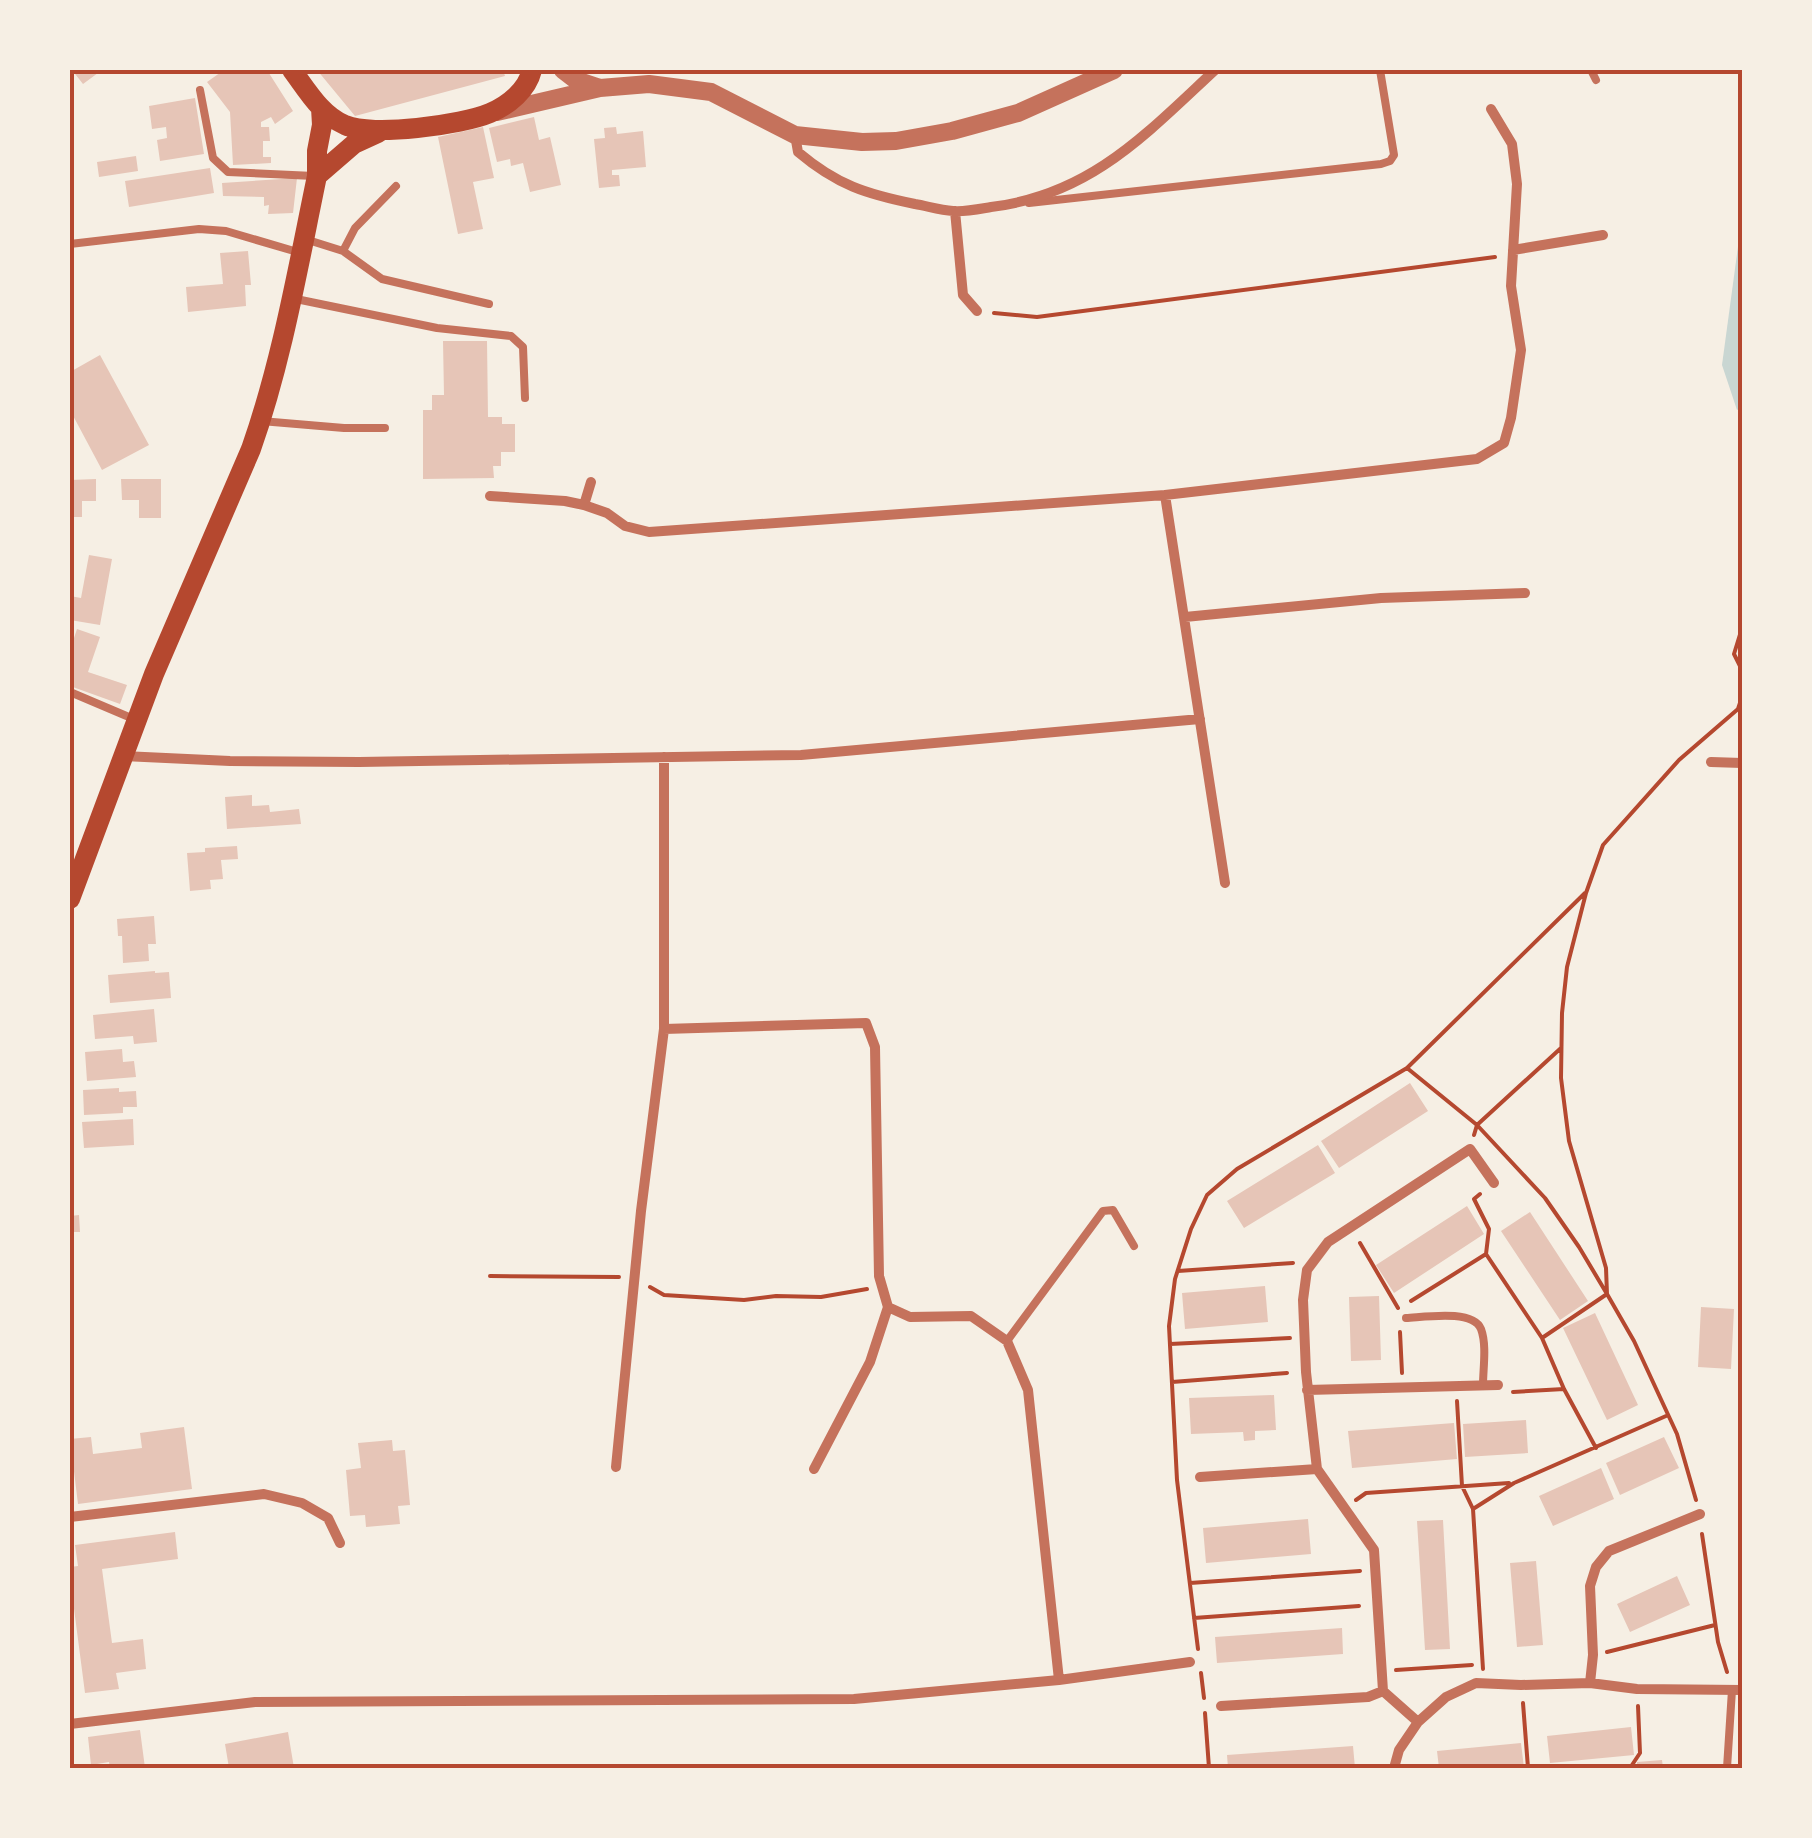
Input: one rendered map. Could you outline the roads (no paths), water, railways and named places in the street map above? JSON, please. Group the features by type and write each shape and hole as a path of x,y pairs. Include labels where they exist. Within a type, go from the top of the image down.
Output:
{"main road":[{"path":"292,70 332,119 357,129 385,131 490,113 520,94 532,70"},
{"path":"70,899 136,720 261,421 317,176 321,108"},
{"path":"317,176 354,144 385,131"}],"street":[{"path":"562,70 576,80 600,88"},
{"path":"490,113 600,88 649,84 711,92 794,135 862,142 923,138 1018,113 1078,78 1114,70"},
{"path":"794,135 798,152 818,169 880,198 955,212 1020,204 1081,181 1140,140 1215,70"},
{"path":"490,496 584,505 607,513 625,526 649,532 1166,495 1476,460 1504,443 1520,350 1511,286 1517,184 1512,144 1491,110"},
{"path":"955,212 963,294 977,311"},
{"path":"1513,250 1603,235"},
{"path":"584,505 591,482"},
{"path":"1166,495 1225,883"},
{"path":"1185,616 1381,598 1525,593"},
{"path":"122,756 340,762 801,754 1200,719"},
{"path":"616,1467 664,1029 664,757"},
{"path":"1710,762 1742,764"},
{"path":"664,1029 866,1023 874,1047 879,1276 888,1307 870,1362 814,1470"},
{"path":"1418,1722 1383,1690 1374,1550 1317,1470 1306,1372 1303,1300 1307,1270 1328,1242 1470,1149 1494,1183"},
{"path":"888,1307 910,1316 970,1316 1007,1341 1028,1390 1059,1680"},
{"path":"1307,1390 1498,1385"},
{"path":"1200,1477 1317,1470"},
{"path":"70,1517 264,1494 302,1503 328,1518 340,1542"},
{"path":"1590,1683 1590,1586 1596,1566 1608,1551 1700,1514"},
{"path":"70,1724 255,1702 854,1699 1059,1680 1190,1662"},
{"path":"1394,1768 1399,1750 1418,1722 1446,1697 1476,1683 1590,1683 1637,1689 1737,1690"},
{"path":"1221,1706 1368,1697 1383,1690"}],"lane":[{"path":"1020,204 1390,161 1394,155 1380,70"},
{"path":"1592,70 1596,80"},
{"path":"200,90 213,158 228,172 317,176"},
{"path":"344,251 355,228 396,186"},
{"path":"70,244 200,229 226,231 344,251 382,279 488,304"},
{"path":"292,298 437,328 511,336 523,347 525,398"},
{"path":"261,421 385,428"},
{"path":"70,692 136,720"},
{"path":"1007,1341 1103,1211 1113,1210 1134,1246"},
{"path":"1406,1318 1468,1316 1478,1323 1482,1332 1483,1385"},
{"path":"1728,1768 1737,1690"}]}
